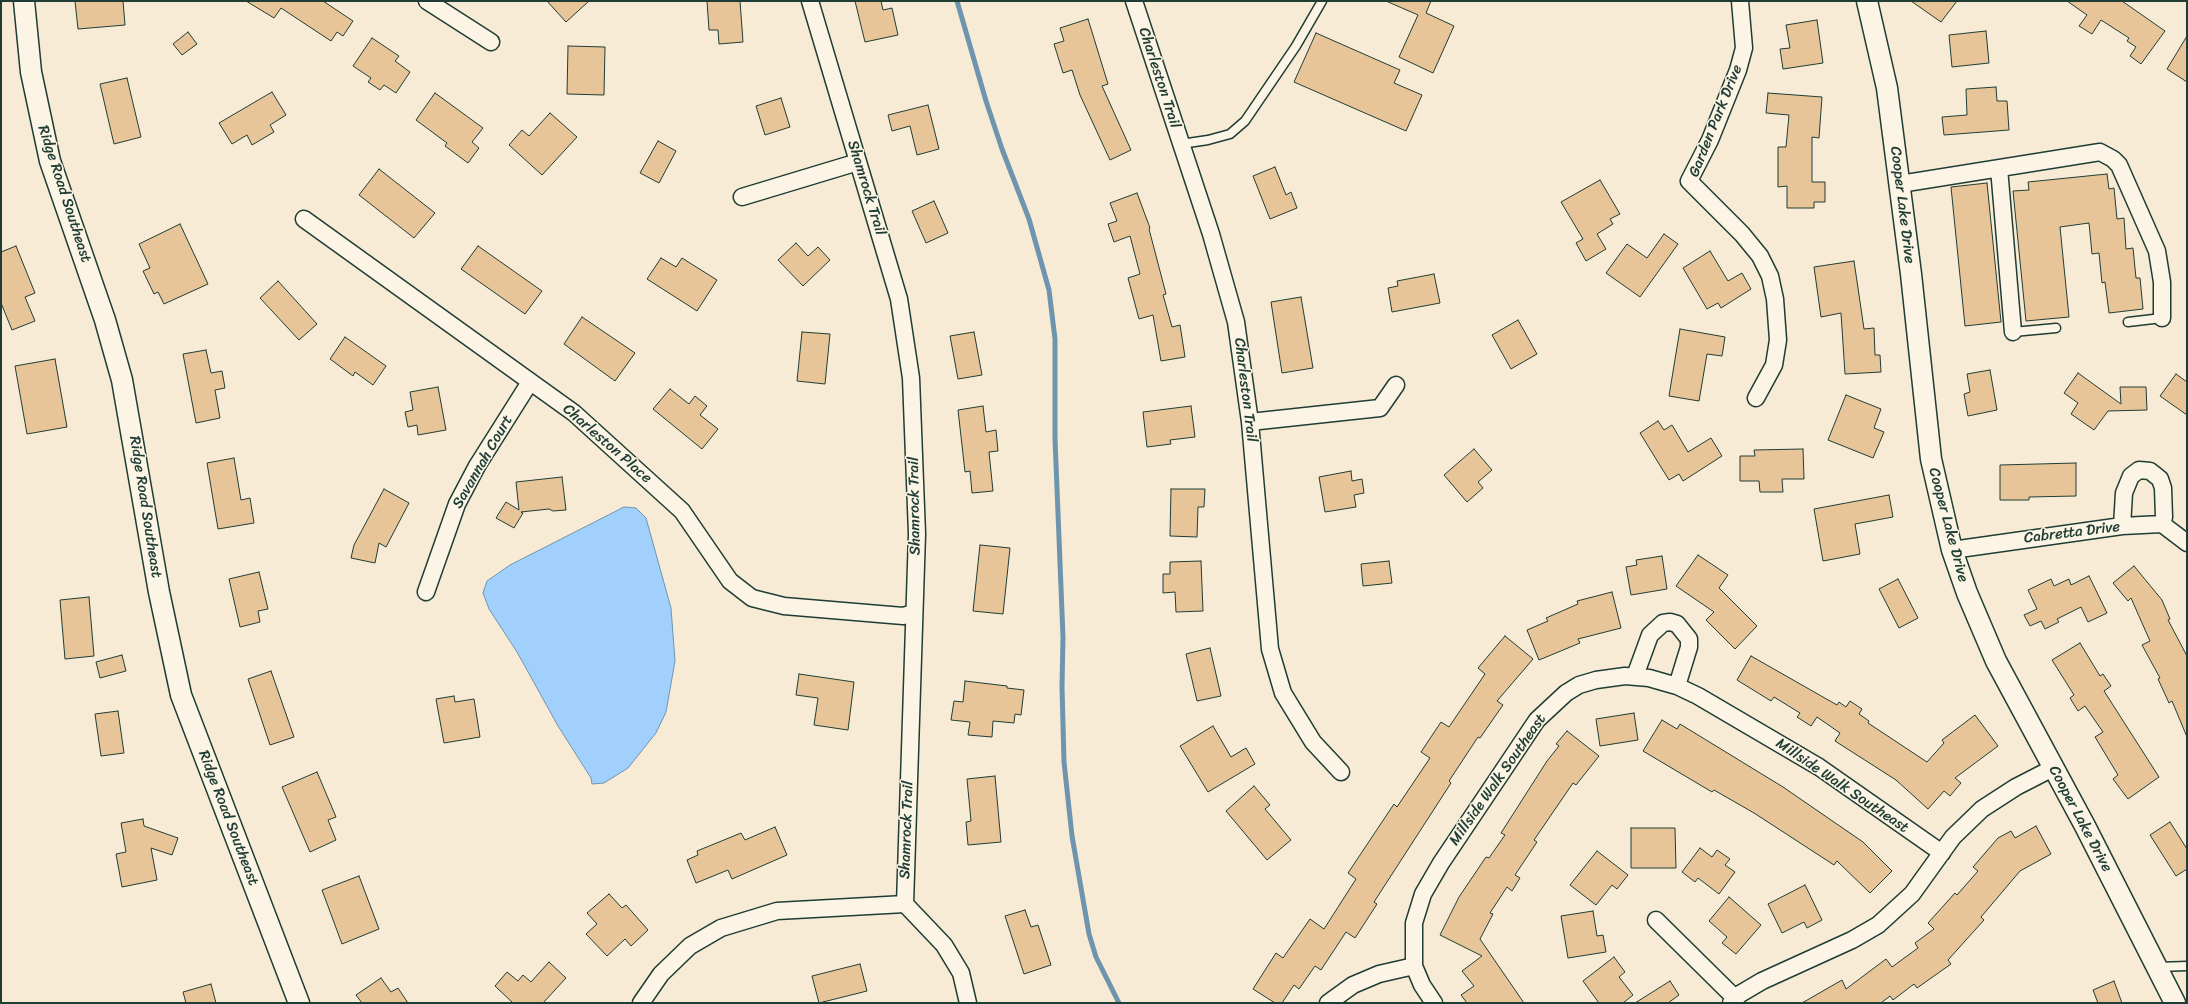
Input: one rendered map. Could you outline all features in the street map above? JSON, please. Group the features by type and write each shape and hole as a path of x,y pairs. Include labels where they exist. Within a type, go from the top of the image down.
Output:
{"street":[{"name":"Ridge Road Southeast","path":"24,1 32,79 48,154 105,320 122,380 159,592 181,695 299,1003"},
{"path":"427,1 491,42"},
{"name":"Shamrock Trail","path":"810,1 899,299 911,378 918,534 914,613 905,904"},
{"name":"Charleston Trail","path":"1134,1 1211,234 1236,322 1250,422 1270,649 1283,693 1313,742 1341,772"},
{"name":"Garden Park Drive","path":"1740,1 1744,48 1738,70 1710,140 1690,181 1742,234 1760,256 1770,276 1775,299 1778,340 1774,365 1756,398"},
{"name":"Cooper Lake Drive","path":"1867,1 1887,88 1900,184 1929,444 1941,508 1952,550 1967,593 1996,661 2054,768 2175,1003"},
{"path":"1900,184 2100,152 2113,159 2119,165 2156,251 2162,282 2162,318"},
{"path":"742,197 858,162"},
{"path":"1999,168 2013,332"},
{"name":"Charleston Place","path":"304,219 574,413 682,511 730,581 752,598 784,606 903,616 914,613"},
{"name":"Savannah Court","path":"426,592 457,504 477,466 530,382"},
{"path":"1250,422 1380,408 1396,385"},
{"path":"2122,526 2124,493 2131,476 2139,470 2155,472 2160,479 2163,488 2164,517 2162,524 2187,543"},
{"name":"Cabretta Drive","path":"1952,550 2122,526 2162,524"},
{"path":"1635,676 1650,635 1663,623 1670,622 1677,624 1689,638 1689,647 1677,686"},
{"name":"Millside Walk Southeast","path":"1434,1003 1422,985 1414,966 1414,923 1422,894 1441,863 1537,720 1551,705 1579,685 1611,677 1635,676 1677,686 1698,696 1819,767 1942,853"},
{"path":"1656,920 1733,1000 1762,981 1852,940 1878,925 1912,894 1958,832 1982,809 2016,787 2054,768"},
{"path":"641,1003 662,974 690,946 722,928 777,911 905,904 944,945 961,973 968,1003"},
{"path":"1328,1003 1340,992 1359,982 1379,974 1414,966"}],"lane":[{"path":"1181,144 1208,140 1230,134 1245,121 1296,46 1322,1"},
{"path":"2128,322 2162,318"},
{"path":"2013,332 2056,328"},
{"path":"2156,967 2187,966"}],"water":[{"path":"624,507 636,508 646,518 671,608 675,661 666,712 656,733 628,768 604,783 592,784 591,778 558,726 517,652 489,609 483,593 487,581 510,565"}],"building":[{"path":"75,1 123,1 125,25 78,29"},
{"path":"246,1 323,1 353,21 343,36 337,32 331,41 281,8 274,18"},
{"path":"547,1 589,1 566,22"},
{"path":"707,1 740,1 743,42 719,44 718,30 709,30"},
{"path":"855,1 881,1 883,10 892,8 898,35 865,42"},
{"path":"1386,1 1431,1 1426,13 1454,26 1433,73 1399,57 1418,15"},
{"path":"1911,1 1957,1 1941,22"},
{"path":"2067,1 2122,1 2165,31 2141,64 2130,56 2136,47 2127,41 2129,38 2101,20 2092,34 2079,26 2087,15"},
{"path":"1088,19 1108,84 1102,86 1131,150 1110,160 1080,95 1072,70 1063,73 1054,44 1064,41 1060,28"},
{"path":"1817,20 1823,63 1783,69 1780,49 1790,48 1786,25"},
{"path":"1986,31 1989,63 1952,67 1949,35"},
{"path":"188,32 197,44 182,55 173,44"},
{"path":"1316,33 1400,70 1394,83 1422,95 1406,131 1294,82"},
{"path":"2187,36 2187,82 2167,69"},
{"path":"372,38 399,56 395,61 410,72 396,93 384,85 380,90 368,82 371,78 353,66"},
{"path":"568,46 605,47 604,95 567,94"},
{"path":"127,78 141,137 114,144 100,84"},
{"path":"1996,87 1997,101 2007,101 2009,130 1944,135 1942,117 1967,115 1966,89"},
{"path":"272,92 286,115 270,125 274,132 252,145 247,135 232,144 219,123"},
{"path":"435,93 483,128 472,142 479,148 468,163 445,146 447,143 416,120"},
{"path":"1768,93 1822,97 1819,138 1812,137 1812,182 1825,182 1825,202 1814,202 1814,208 1787,208 1787,186 1778,187 1778,147 1786,147 1789,115 1766,113"},
{"path":"781,98 790,127 765,135 756,106"},
{"path":"928,105 939,149 917,155 910,126 892,131 888,115"},
{"path":"550,113 577,137 542,175 509,145 522,130 529,136"},
{"path":"658,141 676,151 659,183 640,173"},
{"path":"1275,167 1286,195 1291,192 1297,208 1270,219 1253,176"},
{"path":"379,169 435,213 414,238 359,195"},
{"path":"2107,174 2109,189 2114,188 2117,219 2124,218 2126,249 2133,248 2136,278 2140,278 2143,309 2109,313 2105,282 2102,283 2099,253 2092,254 2089,223 2060,227 2069,317 2026,321 2013,191 2029,190 2028,182"},
{"path":"1600,180 1620,214 1610,219 1613,224 1597,234 1606,249 1586,261 1576,243 1583,239 1561,202"},
{"path":"1987,183 2001,322 1965,326 1951,187"},
{"path":"1137,193 1150,228 1149,229 1166,294 1163,295 1172,327 1180,325 1185,357 1161,361 1153,315 1139,319 1128,278 1140,274 1130,236 1114,242 1108,224 1117,221 1110,203"},
{"path":"934,201 948,233 926,243 912,211"},
{"path":"180,224 208,284 164,304 158,292 154,294 143,271 150,268 139,244"},
{"path":"1664,234 1678,244 1640,297 1606,273 1627,244 1647,258"},
{"path":"796,243 808,256 818,247 830,260 803,286 778,260"},
{"path":"16,246 35,293 25,297 35,321 12,330 1,303 1,252"},
{"path":"478,246 542,291 525,314 461,269"},
{"path":"1710,251 1728,281 1742,273 1751,289 1721,308 1718,303 1707,309 1683,268"},
{"path":"661,258 676,267 682,258 717,280 697,311 647,279"},
{"path":"1854,261 1864,329 1874,328 1875,355 1880,355 1881,372 1845,374 1841,313 1821,317 1814,267"},
{"path":"1434,274 1440,303 1392,312 1388,288 1398,286 1397,281"},
{"path":"278,281 317,324 299,340 260,298"},
{"path":"1301,297 1313,368 1282,373 1271,302"},
{"path":"582,317 635,353 615,381 564,344"},
{"path":"1518,320 1537,354 1511,369 1492,335"},
{"path":"1680,329 1725,337 1722,356 1707,354 1699,401 1669,396"},
{"path":"802,332 830,334 825,384 797,381"},
{"path":"974,332 982,375 958,379 950,336"},
{"path":"345,337 386,366 373,385 355,372 353,376 330,359"},
{"path":"206,350 211,373 222,371 225,388 215,390 220,418 196,423 183,354"},
{"path":"55,359 67,427 27,434 15,366"},
{"path":"1990,370 1997,410 1968,416 1964,394 1970,392 1967,374"},
{"path":"2078,373 2121,404 2120,387 2146,387 2147,410 2108,411 2094,430 2071,414 2078,403 2064,393"},
{"path":"2176,374 2187,382 2187,415 2160,396"},
{"path":"438,387 446,430 418,435 417,425 408,427 405,412 413,410 410,392"},
{"path":"670,389 689,404 695,396 707,406 700,415 718,429 702,449 653,409"},
{"path":"1846,395 1881,409 1874,428 1884,432 1873,458 1828,440"},
{"path":"983,406 986,432 996,430 998,451 989,452 993,491 972,493 970,471 965,472 958,410"},
{"path":"1191,406 1195,437 1170,440 1171,444 1147,447 1143,412"},
{"path":"1658,421 1664,430 1672,425 1688,452 1711,438 1722,456 1683,481 1679,474 1669,480 1640,433"},
{"path":"1474,449 1492,470 1478,482 1483,488 1467,502 1444,475"},
{"path":"1803,449 1804,479 1782,479 1783,492 1760,492 1759,481 1740,481 1740,456 1755,456 1754,450"},
{"path":"234,458 241,500 250,498 254,523 218,529 207,463"},
{"path":"2076,463 2076,496 2029,497 2029,500 2000,500 2000,465"},
{"path":"1351,471 1352,481 1362,479 1364,493 1354,495 1356,507 1325,512 1319,477"},
{"path":"562,477 566,510 553,511 549,509 521,512 523,513 514,528 496,518 506,502 519,510 516,482"},
{"path":"384,489 409,503 386,547 379,543 375,563 351,558 354,545"},
{"path":"1171,489 1205,489 1204,507 1198,507 1197,537 1170,536"},
{"path":"1889,495 1893,517 1855,524 1860,554 1823,561 1814,509"},
{"path":"980,545 1010,548 1003,614 973,611"},
{"path":"1698,555 1728,575 1719,588 1757,626 1735,649 1706,620 1714,612 1676,586"},
{"path":"1662,556 1667,589 1631,595 1626,567 1637,565 1636,560"},
{"path":"1201,561 1203,611 1176,612 1175,592 1163,593 1163,574 1170,574 1170,562"},
{"path":"1389,561 1392,583 1363,586 1361,564"},
{"path":"2134,566 2162,600 2170,619 2168,620 2187,656 2187,737 2172,701 2169,703 2158,679 2160,678 2142,645 2150,641 2131,598 2128,601 2113,583"},
{"path":"259,572 268,609 258,611 260,622 240,627 229,579"},
{"path":"2089,576 2107,613 2088,622 2081,607 2057,619 2059,622 2045,629 2041,621 2030,626 2024,615 2037,609 2028,590 2051,579 2054,586 2069,579 2071,585"},
{"path":"1898,579 1918,618 1899,628 1879,589"},
{"path":"1612,592 1621,628 1578,639 1580,643 1539,660 1527,630 1548,621 1546,618 1578,604 1577,601"},
{"path":"89,597 94,656 65,659 60,600"},
{"path":"1505,636 1533,659 1497,701 1503,705 1480,738 1478,737 1449,781 1451,783 1374,902 1377,904 1355,938 1346,932 1321,970 1315,966 1299,989 1294,985 1282,1003 1275,1003 1253,989 1276,953 1283,958 1310,919 1324,929 1356,879 1348,873 1394,804 1397,807 1430,758 1421,752 1441,722 1449,727 1485,674 1478,668"},
{"path":"2080,643 2100,676 2103,674 2111,686 2104,691 2159,777 2128,799 2113,779 2118,775 2095,737 2103,732 2085,706 2078,711 2070,698 2074,695 2052,660"},
{"path":"1210,648 1221,696 1197,701 1186,654"},
{"path":"122,655 126,671 100,678 96,662"},
{"path":"1751,656 1837,705 1839,702 1846,707 1850,701 1862,709 1859,714 1869,721 1868,723 1927,762 1944,743 1942,740 1975,715 1998,746 1955,778 1961,783 1950,796 1944,791 1928,809 1896,780 1835,741 1840,733 1817,717 1811,726 1797,717 1800,713 1774,697 1771,701 1737,680"},
{"path":"271,671 294,737 270,745 248,679"},
{"path":"799,674 854,682 848,730 814,725 818,698 796,695"},
{"path":"965,681 1007,686 1007,688 1024,690 1021,715 1015,714 1014,723 993,721 992,737 968,735 970,722 951,720 954,701 963,702"},
{"path":"454,696 455,702 474,699 480,737 444,743 436,699"},
{"path":"118,711 124,753 101,756 95,714"},
{"path":"1634,713 1638,740 1600,746 1596,719"},
{"path":"1662,720 1677,729 1680,724 1783,787 1863,842 1892,871 1870,893 1837,861 1834,865 1754,813 1714,790 1712,792 1643,751"},
{"path":"1213,726 1231,757 1246,748 1255,764 1208,792 1180,746"},
{"path":"1567,731 1599,756 1576,785 1573,783 1534,840 1537,842 1515,875 1520,878 1512,891 1507,887 1490,913 1493,914 1480,939 1524,1003 1467,1003 1461,995 1474,986 1462,971 1482,956 1440,935 1459,897 1486,857 1489,858 1505,835 1501,833 1547,761 1559,746 1556,744"},
{"path":"317,772 336,817 328,820 336,840 310,852 282,787"},
{"path":"995,776 1001,842 968,845 966,822 971,821 967,779"},
{"path":"1254,786 1270,805 1265,809 1291,840 1267,860 1226,811"},
{"path":"143,819 144,826 178,838 172,855 151,848 157,880 122,887 116,854 126,852 121,823"},
{"path":"2170,822 2187,849 2187,869 2176,876 2150,835"},
{"path":"2036,826 2051,854 2020,871 1981,917 1984,920 1948,960 1951,964 1917,988 1914,984 1893,1000 1890,996 1881,1003 1802,1003 1842,980 1846,989 1886,959 1892,967 1918,948 1915,943 1934,929 1928,923 1955,893 1957,895 1978,871 1973,867 1998,838 2011,831 2015,838"},
{"path":"775,827 787,855 732,879 728,870 696,883 687,860 698,855 697,851 741,833 745,840"},
{"path":"1631,828 1675,828 1676,868 1631,868"},
{"path":"1700,848 1712,857 1717,850 1730,859 1725,865 1735,872 1719,894 1698,878 1695,882 1682,872"},
{"path":"1597,851 1628,875 1617,889 1612,885 1596,905 1570,885"},
{"path":"359,876 379,929 342,944 322,890"},
{"path":"1805,885 1822,920 1807,928 1804,922 1782,933 1768,904"},
{"path":"609,894 622,908 626,905 648,930 631,946 625,939 607,956 586,934 597,924 587,913"},
{"path":"1729,897 1761,925 1736,954 1722,943 1727,937 1709,921"},
{"path":"1025,910 1031,927 1038,925 1051,965 1024,974 1005,916"},
{"path":"1593,911 1597,936 1603,935 1606,952 1568,958 1561,916"},
{"path":"1614,957 1625,972 1619,977 1633,995 1623,1003 1599,1003 1583,981"},
{"path":"549,962 566,978 543,1003 513,1003 495,986 507,972 518,981 523,975 531,982"},
{"path":"860,964 867,991 819,1003 812,976"},
{"path":"381,978 391,992 398,988 408,1003 362,1003 356,995"},
{"path":"1670,981 1679,995 1668,1003 1635,1003"},
{"path":"2114,981 2122,1003 2098,1003 2093,990"},
{"path":"211,984 216,1003 186,1003 183,992"}],"waterway":[{"path":"957,1 986,101 1002,149 1029,219 1049,290 1055,339 1055,439 1063,637 1062,687 1064,762 1072,836 1089,934 1096,957 1119,1003"}]}
